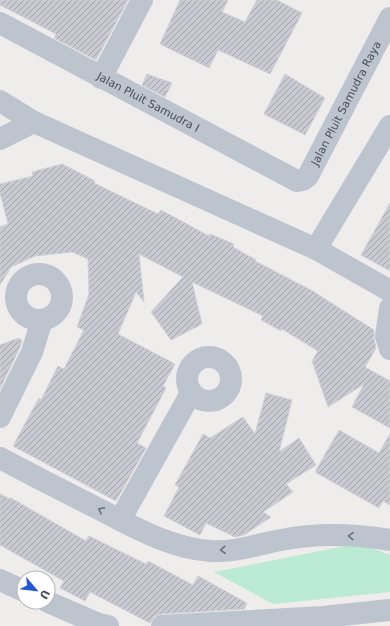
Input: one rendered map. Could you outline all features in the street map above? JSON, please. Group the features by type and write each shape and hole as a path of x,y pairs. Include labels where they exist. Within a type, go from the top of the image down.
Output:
{"street":[{"path":"101,78 142,0"},
{"name":"Jalan Pluit Samudra Raya","path":"297,181 303,180 308,176 390,18"},
{"name":"Jalan Pluit Samudra I","path":"0,23 297,181"},
{"path":"0,101 34,122 316,249 390,291"},
{"path":"0,139 34,122"},
{"path":"316,249 390,127"},
{"path":"390,308 386,336 390,349"},
{"path":"0,417 32,352 42,320"},
{"path":"120,520 191,393"},
{"path":"0,458 120,520 158,538 188,548 211,551 255,547 282,540 330,535 390,540"},
{"path":"0,580 16,587"},
{"path":"56,605 99,624 108,626"},
{"path":"162,626 323,617 390,610"}],"green space":[{"path":"360,543 390,555 390,592 273,604 214,572"}],"building":[{"path":"0,0 128,0 96,60 54,38 56,34 0,5"},
{"path":"180,0 228,0 222,12 245,22 257,0 277,0 302,13 270,74 218,50 209,68 160,44"},
{"path":"147,74 172,83 165,97 142,85"},
{"path":"285,74 325,98 305,135 264,114"},
{"path":"62,164 95,181 94,183 158,214 161,210 209,236 210,234 234,244 233,247 256,260 255,261 311,290 374,330 376,348 365,367 390,381 390,428 352,407 364,384 328,407 312,361 318,351 282,329 281,331 261,320 263,316 192,282 202,324 171,340 151,312 183,277 139,254 144,302 136,292 118,334 175,364 163,386 166,388 137,443 146,448 116,501 13,446 39,398 41,400 58,366 64,369 84,330 77,327 89,294 88,259 72,252 35,256 11,267 0,285 0,227 8,224 0,193 0,184 33,176 32,172"},
{"path":"390,203 390,271 361,255"},
{"path":"19,338 22,341 20,347 0,389 0,345"},
{"path":"266,393 292,400 279,452 299,438 316,465 286,484 293,492 263,512 271,517 244,535 235,537 206,523 200,535 164,516 179,487 175,485 203,434 210,438 243,417 255,434"},
{"path":"339,430 379,453 390,434 390,505 383,501 379,508 315,472"},
{"path":"0,494 10,499 11,498 86,541 89,536 146,564 148,561 193,585 198,576 247,603 244,609 161,614 155,616 150,623 90,592 85,601 60,588 64,581 56,576 56,570 44,570 0,545"}]}
